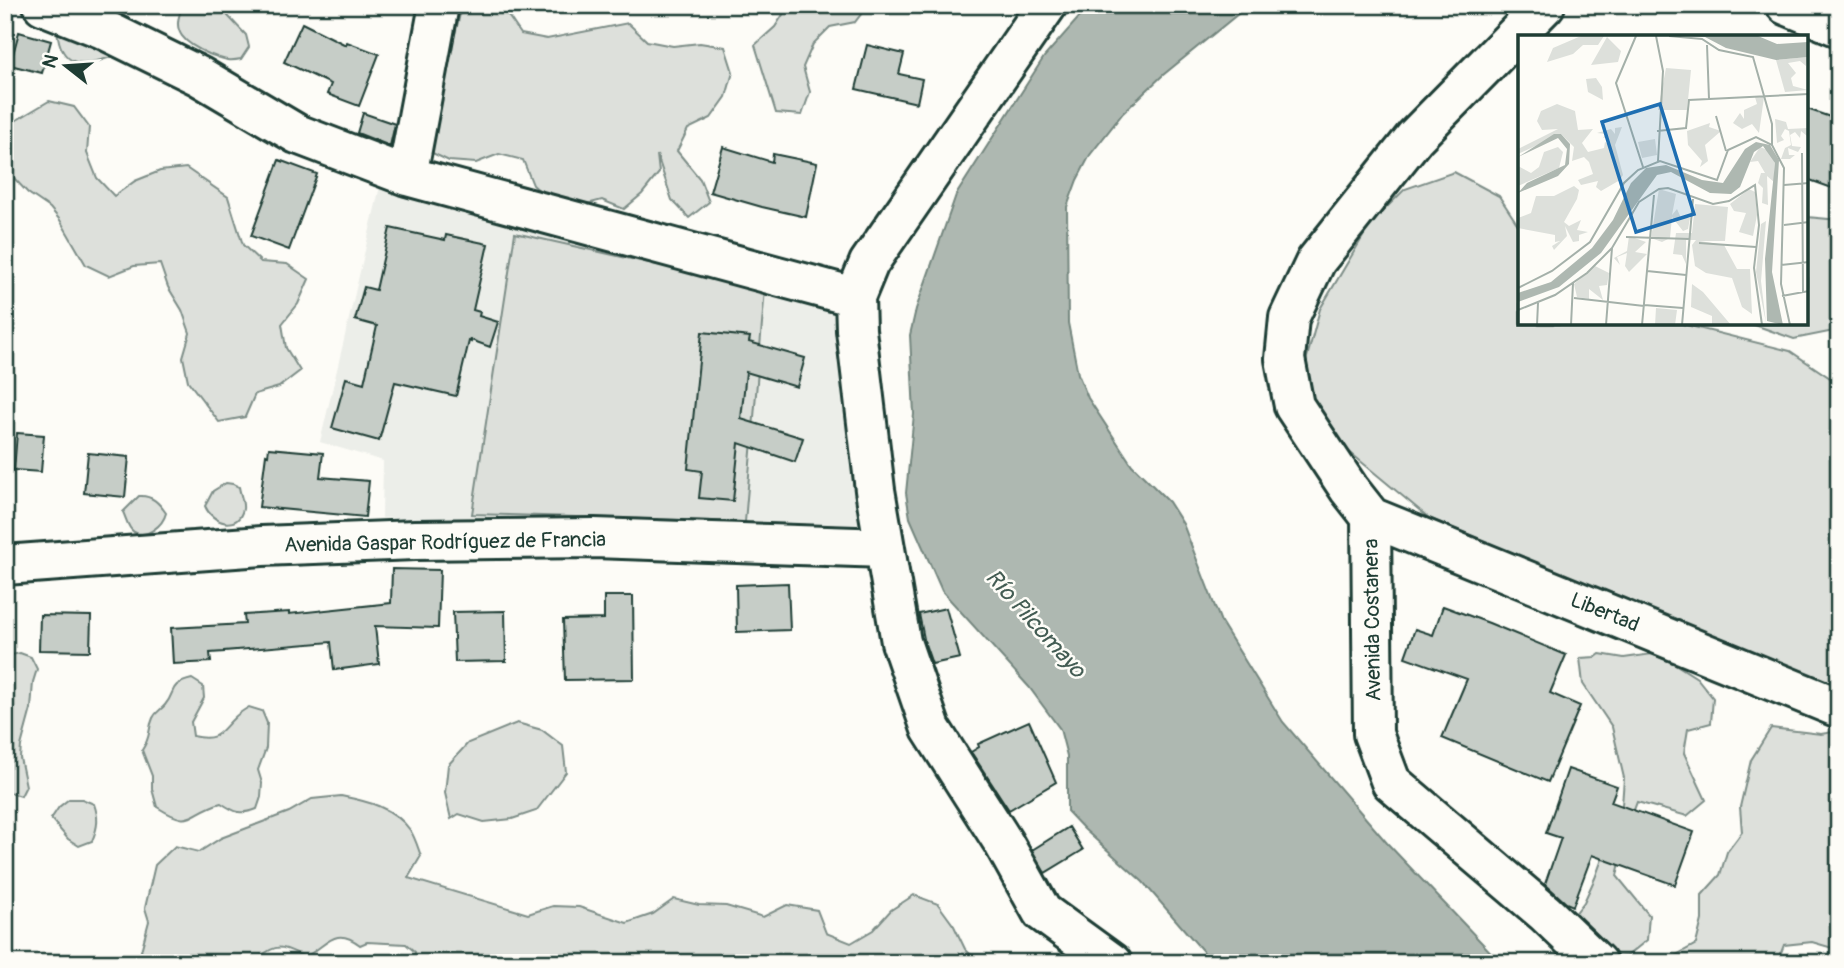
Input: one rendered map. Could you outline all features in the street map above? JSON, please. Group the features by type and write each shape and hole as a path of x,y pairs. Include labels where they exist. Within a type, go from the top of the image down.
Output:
{"street":[{"path":"43,5 101,28 199,76 297,134 407,176 855,298"},
{"path":"407,176 439,5"},
{"path":"1047,5 869,263 855,298 856,330 875,490 901,642 931,729 1003,842 1042,912 1112,963"},
{"name":"Avenida Costanera","path":"1545,5 1415,137 1316,261 1289,318 1285,359 1294,406 1349,489 1371,517 1373,734 1391,782 1545,913 1597,963"},
{"path":"1786,5 1839,27"},
{"name":"Libertad","path":"1371,517 1839,708"},
{"name":"Avenida Gaspar Rodríguez de Francia","path":"5,565 262,546 415,540 594,538 885,548"}],"shaded area":[{"path":"184,5 224,5 228,16 246,35 249,47 241,59 222,59 187,41 179,30 178,23"},
{"path":"471,5 501,9 521,34 547,39 628,23 647,41 673,46 700,43 725,47 733,72 726,97 711,118 688,129 677,151 700,179 709,202 689,218 672,200 657,155 659,173 642,194 624,209 602,200 576,207 551,201 533,185 523,160 499,154 476,163 449,161 426,150 442,66 453,42 460,14"},
{"path":"789,5 868,5 855,22 830,27 813,44 803,67 810,92 802,115 776,113 755,45 775,27"},
{"path":"57,30 118,46 111,57 91,62 75,62 63,52"},
{"path":"49,101 74,107 89,127 87,153 97,178 114,196 135,181 160,171 186,168 228,197 243,245 261,262 287,264 309,279 298,304 282,324 286,348 300,371 279,387 255,394 245,417 219,422 188,381 183,357 190,333 160,264 134,266 109,276 86,265 50,208 28,193 11,175 5,164 5,127"},
{"path":"1454,172 1499,196 1518,225 1518,326 1690,326 1790,351 1839,384 1839,685 1663,631 1568,576 1429,518 1294,406 1320,309 1371,223 1405,189"},
{"path":"382,178 840,304 862,532 382,518 383,461 320,442"},
{"path":"1809,217 1839,220 1839,330 1794,339 1758,326 1809,326"},
{"path":"515,233 765,289 745,522 472,514"},
{"path":"226,483 239,487 243,504 240,516 231,523 213,517 205,506 213,491"},
{"path":"139,496 155,500 166,513 158,526 144,534 132,531 123,512"},
{"path":"20,653 31,657 37,669 31,709 21,746 20,758 26,786 21,796 5,791 5,663 7,656"},
{"path":"1600,654 1624,658 1652,654 1697,678 1713,698 1711,723 1688,729 1684,753 1706,800 1687,816 1637,802 1628,826 1617,876 1649,915 1647,940 1627,956 1602,958 1568,923 1584,902 1595,878 1622,805 1624,778 1612,727 1583,684 1580,658 1596,657"},
{"path":"192,679 203,686 204,698 191,722 193,736 213,737 249,707 262,711 267,723 266,748 258,770 262,783 257,809 239,812 221,803 184,818 157,807 152,776 142,750 155,714 169,700 176,686"},
{"path":"517,723 542,730 563,746 566,772 536,811 512,819 484,822 459,814 451,819 445,793 448,765 468,743"},
{"path":"1771,728 1821,734 1839,731 1839,950 1812,942 1784,945 1777,963 1662,963 1696,944 1702,920 1702,895 1720,875 1727,852 1742,832 1740,807 1751,760"},
{"path":"341,796 388,810 410,830 421,856 408,878 528,914 553,906 579,907 627,923 653,914 674,899 699,905 726,906 763,917 787,905 817,910 826,933 851,943 873,930 891,910 914,895 938,904 954,926 965,949 979,963 412,963 415,952 406,944 367,942 360,945 351,939 337,937 305,957 282,948 272,949 260,957 260,963 141,963 141,951 149,921 145,908 155,865 175,846 199,852 221,838 289,812 312,799"},
{"path":"69,799 82,799 94,804 97,814 97,827 92,841 79,846 68,839 51,819"}],"water":[{"name":"Río Pilcomayo","path":"1090,5 1249,5 1163,75 1123,113 1090,155 1077,180 1067,207 1068,323 1078,374 1088,398 1132,465 1169,502 1183,524 1221,622 1283,722 1387,843 1501,963 1213,963 1143,882 1067,811 1067,756 1060,729 1029,687 942,591 910,518 906,493 914,414 910,335 916,309 956,195 1044,57"}],"building":[{"path":"302,23 346,45 347,42 379,54 359,106 327,94 331,84 284,62"},
{"path":"19,32 51,41 42,73 10,65"},
{"path":"867,45 904,54 899,74 922,79 917,103 856,89"},
{"path":"1809,110 1839,120 1839,169 1832,188 1809,180"},
{"path":"363,113 395,124 390,146 357,133"},
{"path":"723,147 772,162 773,154 817,163 806,217 710,192"},
{"path":"279,160 317,174 289,250 251,236"},
{"path":"390,228 445,240 446,235 488,244 473,310 480,312 479,316 498,322 490,347 469,341 456,396 395,382 379,441 332,428 346,378 364,383 377,326 355,320 364,287 376,290"},
{"path":"702,332 750,337 749,342 805,358 797,387 746,372 741,419 803,438 795,462 739,443 733,501 699,498 702,471 688,469"},
{"path":"17,433 44,435 41,472 14,470"},
{"path":"269,448 323,453 320,477 369,481 365,517 259,507"},
{"path":"88,453 129,457 125,497 84,493"},
{"path":"392,569 440,570 438,628 375,626 379,664 334,670 331,642 224,651 210,653 211,662 173,664 171,628 245,624 244,615 289,614 391,603"},
{"path":"788,583 790,630 737,632 736,585"},
{"path":"604,596 633,596 634,679 565,680 563,620 604,619"},
{"path":"1443,606 1566,655 1550,693 1580,706 1548,782 1442,738 1467,679 1405,657 1415,629 1433,635"},
{"path":"946,608 960,658 932,664 919,614"},
{"path":"505,611 506,661 455,662 453,612"},
{"path":"40,615 91,616 90,651 39,650"},
{"path":"1029,721 1056,782 1009,810 971,752 979,747 978,744"},
{"path":"1568,769 1617,786 1611,802 1694,832 1675,885 1592,855 1573,906 1545,884 1561,838 1546,833"},
{"path":"1069,827 1083,850 1045,873 1032,850"}]}
